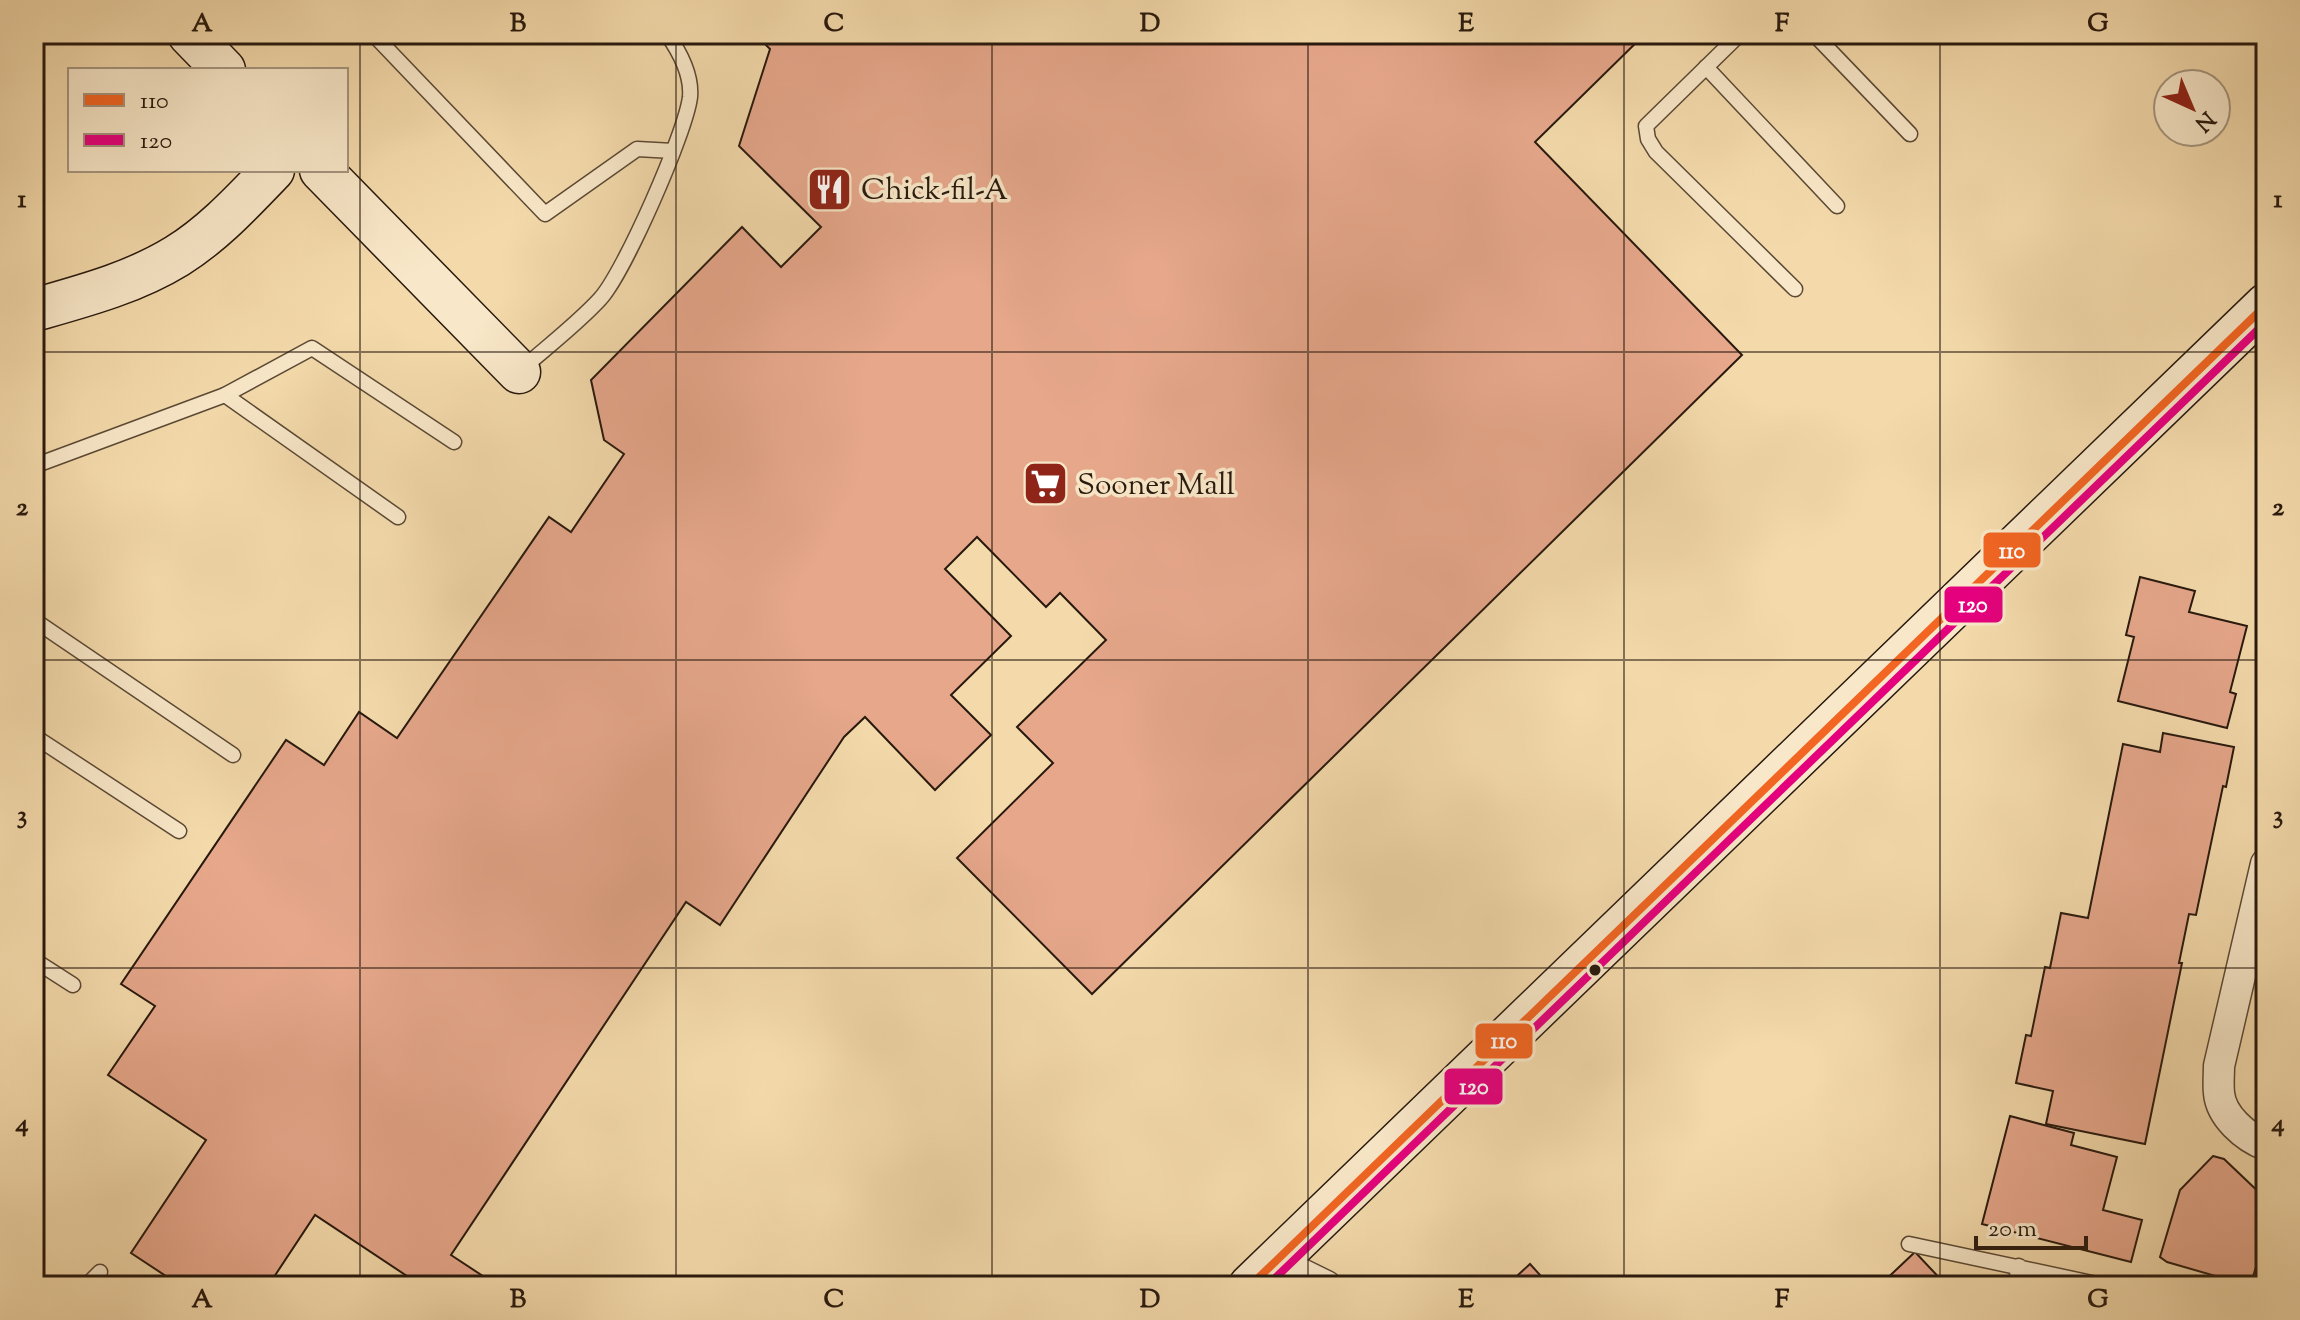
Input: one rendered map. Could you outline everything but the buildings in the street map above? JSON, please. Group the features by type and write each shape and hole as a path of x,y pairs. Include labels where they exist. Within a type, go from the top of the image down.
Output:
{"street":[{"path":"189,34 222,68"},
{"path":"34,310 131,280 177,256 233,211 271,172"},
{"path":"323,172 519,372"},
{"path":"1271,1278 2266,305"},
{"path":"2266,864 2260,924 2219,1066 2219,1096 2227,1114 2242,1132 2266,1145"},
{"path":"1271,1278 1326,1286"}],"lane":[{"path":"373,34 545,214 637,149 673,151"},
{"path":"519,372 601,298 624,259 673,151 690,96 683,61 667,34"},
{"path":"1740,34 1646,126 1648,139 1656,152 1795,289"},
{"path":"1814,34 1910,134"},
{"path":"1706,67 1837,206"},
{"path":"34,466 225,395 312,348 454,442"},
{"path":"225,395 398,517"},
{"path":"34,620 233,755"},
{"path":"34,736 179,831"},
{"path":"34,960 73,985"},
{"path":"1909,1244 2106,1286"},
{"path":"2015,1286 2019,1266"},
{"path":"86,1286 100,1272"}],"transit line":[{"name":"110","path":"1250,1286 2266,305"},
{"name":"120","path":"1267,1286 2266,322"}],"place":[{"name":"Chick-fil-A","path":"830,189"},
{"name":"Sooner Mall","path":"1046,484"}]}
